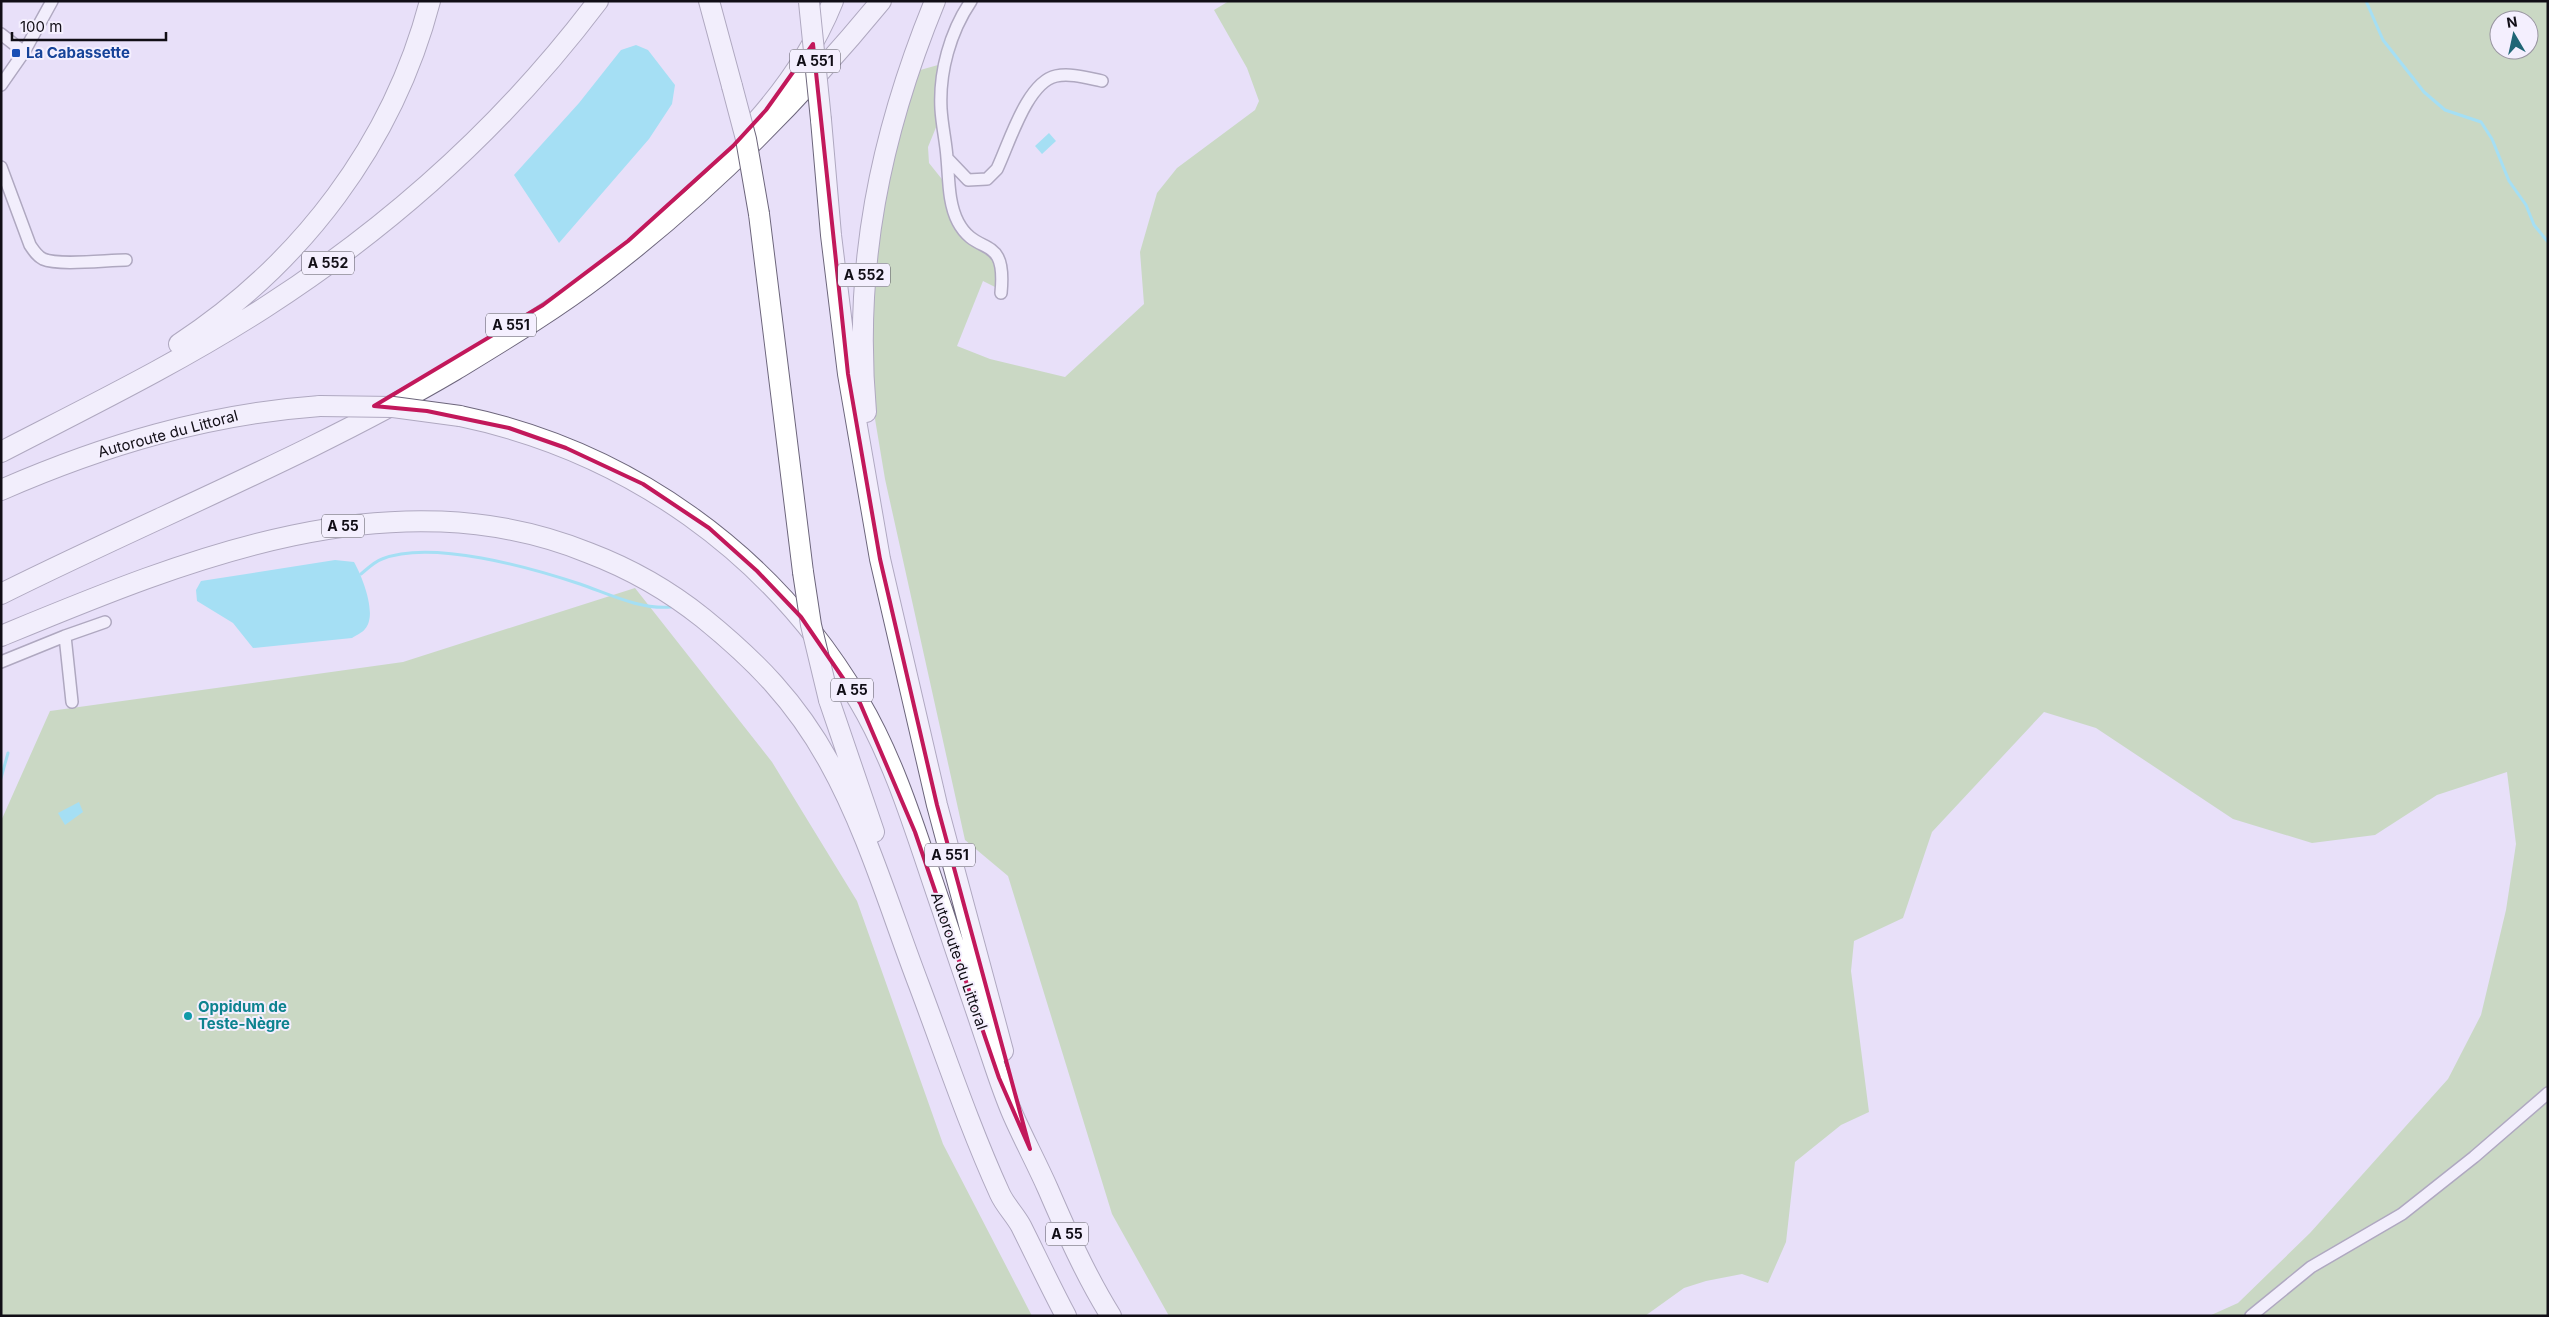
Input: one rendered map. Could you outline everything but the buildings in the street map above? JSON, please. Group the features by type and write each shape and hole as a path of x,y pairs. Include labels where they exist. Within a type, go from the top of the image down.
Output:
{"highway":[{"name":"A 552","path":"1,451 149,364 206,326 239,301 288,254 332,204 379,130 402,84 430,1"},
{"name":"A 552","path":"1,451 186,355 265,308 376,228 438,176 509,108 598,1"},
{"path":"709,1 746,139 759,214 803,572 811,625 830,700 859,791 958,1059 1011,1191 1020,1225"},
{"name":"A 551","path":"288,457 445,366 543,305 585,275 670,207 715,165 766,110 815,41 832,1"},
{"path":"1,594 288,457 457,369 599,276 678,211 768,127 848,41 881,1"},
{"name":"A 552","path":"880,558 864,391 864,268 872,210 888,138 907,72 935,1"},
{"name":"A 551","path":"809,2 831,235 848,374 880,558 937,805 994,1021 1022,1112 1030,1149"},
{"name":"Autoroute du Littoral","path":"1,490 95,452 164,431 244,414 320,406 394,407 460,416 528,433 608,465 680,507 734,548 801,617 860,703 890,766 915,832 1013,1115 1071,1243 1111,1316"},
{"name":"A 55","path":"1,636 203,560 262,542 356,524 444,520 502,526 571,545 640,575 685,604 766,673 803,719 831,765 861,832 1001,1197 1020,1225 1066,1316"}],"street":[{"path":"1,84 24,52 52,1"},
{"path":"971,1 954,34 943,73 941,108 949,187 958,221 967,234 997,255 1002,263 1001,293"},
{"path":"1,34 24,52"},
{"path":"947,158 968,180 987,178 997,169 1036,87 1054,76 1065,75 1102,81"},
{"path":"1,167 30,246 35,254 44,260 56,262 126,260"},
{"path":"1,662 104,622"},
{"path":"65,636 72,702"},
{"path":"2251,1316 2312,1267 2402,1214 2474,1157 2548,1093"}],"highlighted area":[{"path":"813,44 848,374 880,559 937,805 1030,1149 999,1078 915,832 860,703 801,617 757,571 709,528 643,484 566,448 509,428 427,411 374,406 543,305 628,241 733,146 766,110"}],"green space":[{"path":"1229,1 2548,1 2548,1316 2209,1316 2238,1303 2310,1233 2448,1079 2481,1015 2506,910 2516,844 2507,772 2437,795 2375,835 2312,843 2233,819 2096,728 2044,712 1932,832 1903,918 1854,941 1851,971 1869,1112 1841,1125 1795,1162 1786,1242 1768,1283 1742,1274 1706,1281 1684,1288 1645,1316 1169,1316 1112,1214 1008,876 965,840 885,479 872,401 872,322 875,265 891,158 913,72 938,65 935,92 937,125 928,147 929,163 945,183 951,214 991,252 999,273 995,287 983,281 957,346 990,359 1065,377 1144,304 1140,252 1157,193 1177,168 1255,110 1259,101 1247,68 1214,10"},
{"path":"635,588 772,762 857,901 943,1144 1032,1316 1,1316 1,821 50,711 403,662"}],"water":[{"path":"636,45 648,50 675,85 672,104 649,139 559,243 514,175 579,103 621,50"},
{"path":"1049,133 1056,141 1042,154 1035,146"},
{"path":"335,560 354,562 361,576 369,605 369,623 364,630 352,638 253,648 233,623 197,601 196,590 201,581"},
{"path":"79,802 83,812 65,825 58,813"}],"waterway":[{"path":"2366,1 2383,40 2424,92 2445,110 2481,122 2492,139 2509,181 2526,205 2534,225 2548,242"},
{"path":"361,574 379,560 403,554 427,552 454,554 481,558 536,571 637,604 671,607"},
{"path":"1,778 8,753"}],"place":[{"name":"La Cabassette","path":"16,53"},
{"name":"Oppidum de Teste-Nègre","path":"188,1016"}]}
